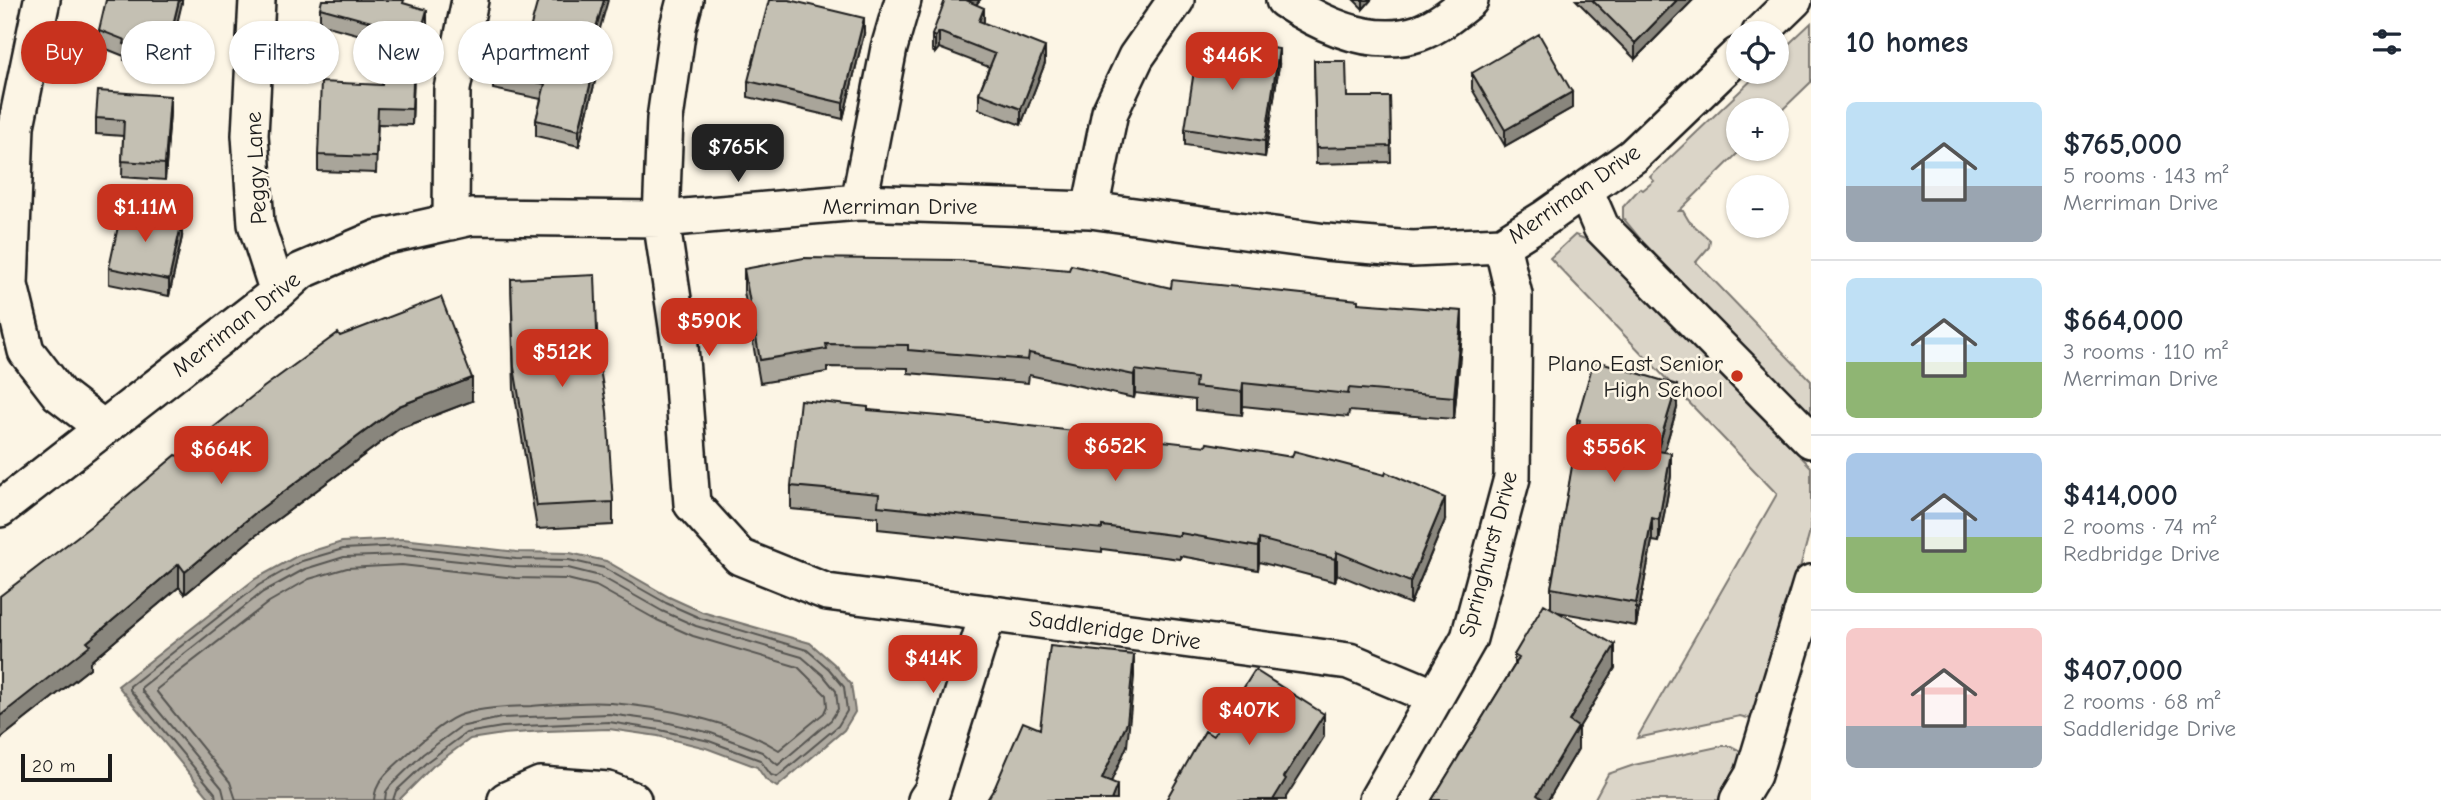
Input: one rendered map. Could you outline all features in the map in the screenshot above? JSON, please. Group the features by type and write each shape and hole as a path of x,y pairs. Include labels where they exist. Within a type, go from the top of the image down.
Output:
{"street":[{"path":"42,0 16,126 10,285 26,351 59,394 103,428"},
{"name":"Peggy Lane","path":"257,0 250,135 256,224 278,292"},
{"path":"451,222 452,89 470,0"},
{"path":"661,219 665,118 678,27 685,0"},
{"path":"859,202 889,48 904,0"},
{"path":"1090,210 1110,112 1136,57 1176,0"},
{"path":"1284,0 1315,20 1350,33 1387,38 1418,33 1446,20 1470,0"},
{"path":"1772,21 1794,0"},
{"name":"Merriman Drive","path":"0,509 278,292 300,271 378,238 472,217 661,219 859,202 1090,210 1326,242 1412,249 1502,244 1633,156 1726,67"},
{"path":"1585,190 1601,227 1811,440"},
{"name":"Saddleridge Drive","path":"661,219 680,346 692,504 740,557 827,592 1349,661 1435,697"},
{"name":"Springhurst Drive","path":"1377,800 1469,638 1512,478 1514,295 1502,244"},
{"path":"1738,800 1753,775 1811,583"},
{"path":"926,800 932,791 988,613"},
{"path":"506,800 540,785 608,790 633,800"}],"shaded area":[{"path":"1811,23 1811,82 1789,103 1789,98 1733,98 1747,84 1789,84 1789,44"},
{"path":"1726,104 1726,161 1730,161 1679,211 1683,211 1689,221 1710,240 1709,247 1696,262 1811,381 1811,416 1623,218 1623,207 1640,188 1643,190 1654,181 1650,177"},
{"path":"1575,235 1590,241 1603,251 1811,467 1811,527 1781,638 1755,720 1740,716 1637,738 1777,494 1550,258"},
{"path":"1731,746 1746,754 1723,800 1594,800 1608,774 1634,765"}],"water":[{"path":"403,539 517,552 570,553 606,561 669,597 702,612 810,643 834,664 851,684 855,712 844,730 777,787 766,780 757,767 706,748 658,736 609,729 503,734 470,739 433,766 399,800 211,800 118,686 255,579 299,555 342,542"}],"building":[{"path":"106,0 179,0 174,21 121,21 121,38 107,33 107,21 101,21"},
{"path":"322,0 404,0 403,3 427,10 424,21 368,21 320,8"},
{"path":"538,0 604,0 598,21 532,21"},
{"path":"769,0 789,0 864,18 843,103 748,81"},
{"path":"945,0 966,0 984,8 979,21 1045,47 1021,109 979,93 995,54 939,32 935,37 932,35"},
{"path":"1592,0 1677,0 1635,43"},
{"path":"1539,34 1572,92 1505,130 1472,73"},
{"path":"1198,45 1250,53 1251,45 1279,49 1265,141 1185,129"},
{"path":"1314,61 1346,61 1347,97 1390,97 1391,146 1316,148"},
{"path":"321,84 413,84 412,109 378,108 376,157 318,155"},
{"path":"545,84 590,84 579,130 536,120"},
{"path":"98,91 170,96 165,164 122,161 124,120 96,118"},
{"path":"122,208 182,221 169,280 109,268"},
{"path":"804,258 957,260 1069,270 1071,265 1171,288 1172,280 1358,300 1358,303 1462,311 1454,397 1349,388 1348,394 1243,383 1242,392 1195,387 1196,378 1135,370 1134,375 1029,353 1028,360 908,350 908,345 826,344 827,349 760,360 744,269"},
{"path":"595,275 598,357 607,411 613,502 537,506 514,367 511,279"},
{"path":"441,297 472,378 399,406 255,513 185,572 179,564 87,642 90,645 0,716 0,596 91,526 176,455 338,333 340,336"},
{"path":"1594,360 1677,385 1657,451 1671,453 1659,520 1652,518 1636,603 1551,588 1580,420 1577,419"},
{"path":"800,400 868,407 868,410 1206,446 1207,443 1292,457 1294,451 1385,475 1386,472 1445,498 1410,582 1337,552 1335,559 1259,539 1258,547 1180,533 1180,536 1102,526 1102,529 878,506 879,494 791,486"},
{"path":"1544,604 1615,645 1569,721 1578,727 1537,795 1544,800 1432,800 1519,658 1514,655"},
{"path":"1050,646 1134,655 1127,723 1102,779 1117,785 1111,800 987,800 1023,722 1040,729"},
{"path":"1255,670 1324,714 1284,777 1286,779 1273,800 1166,800 1205,731 1213,736"}],"place":[{"name":"Plano East Senior High School","path":"1737,376"}]}
